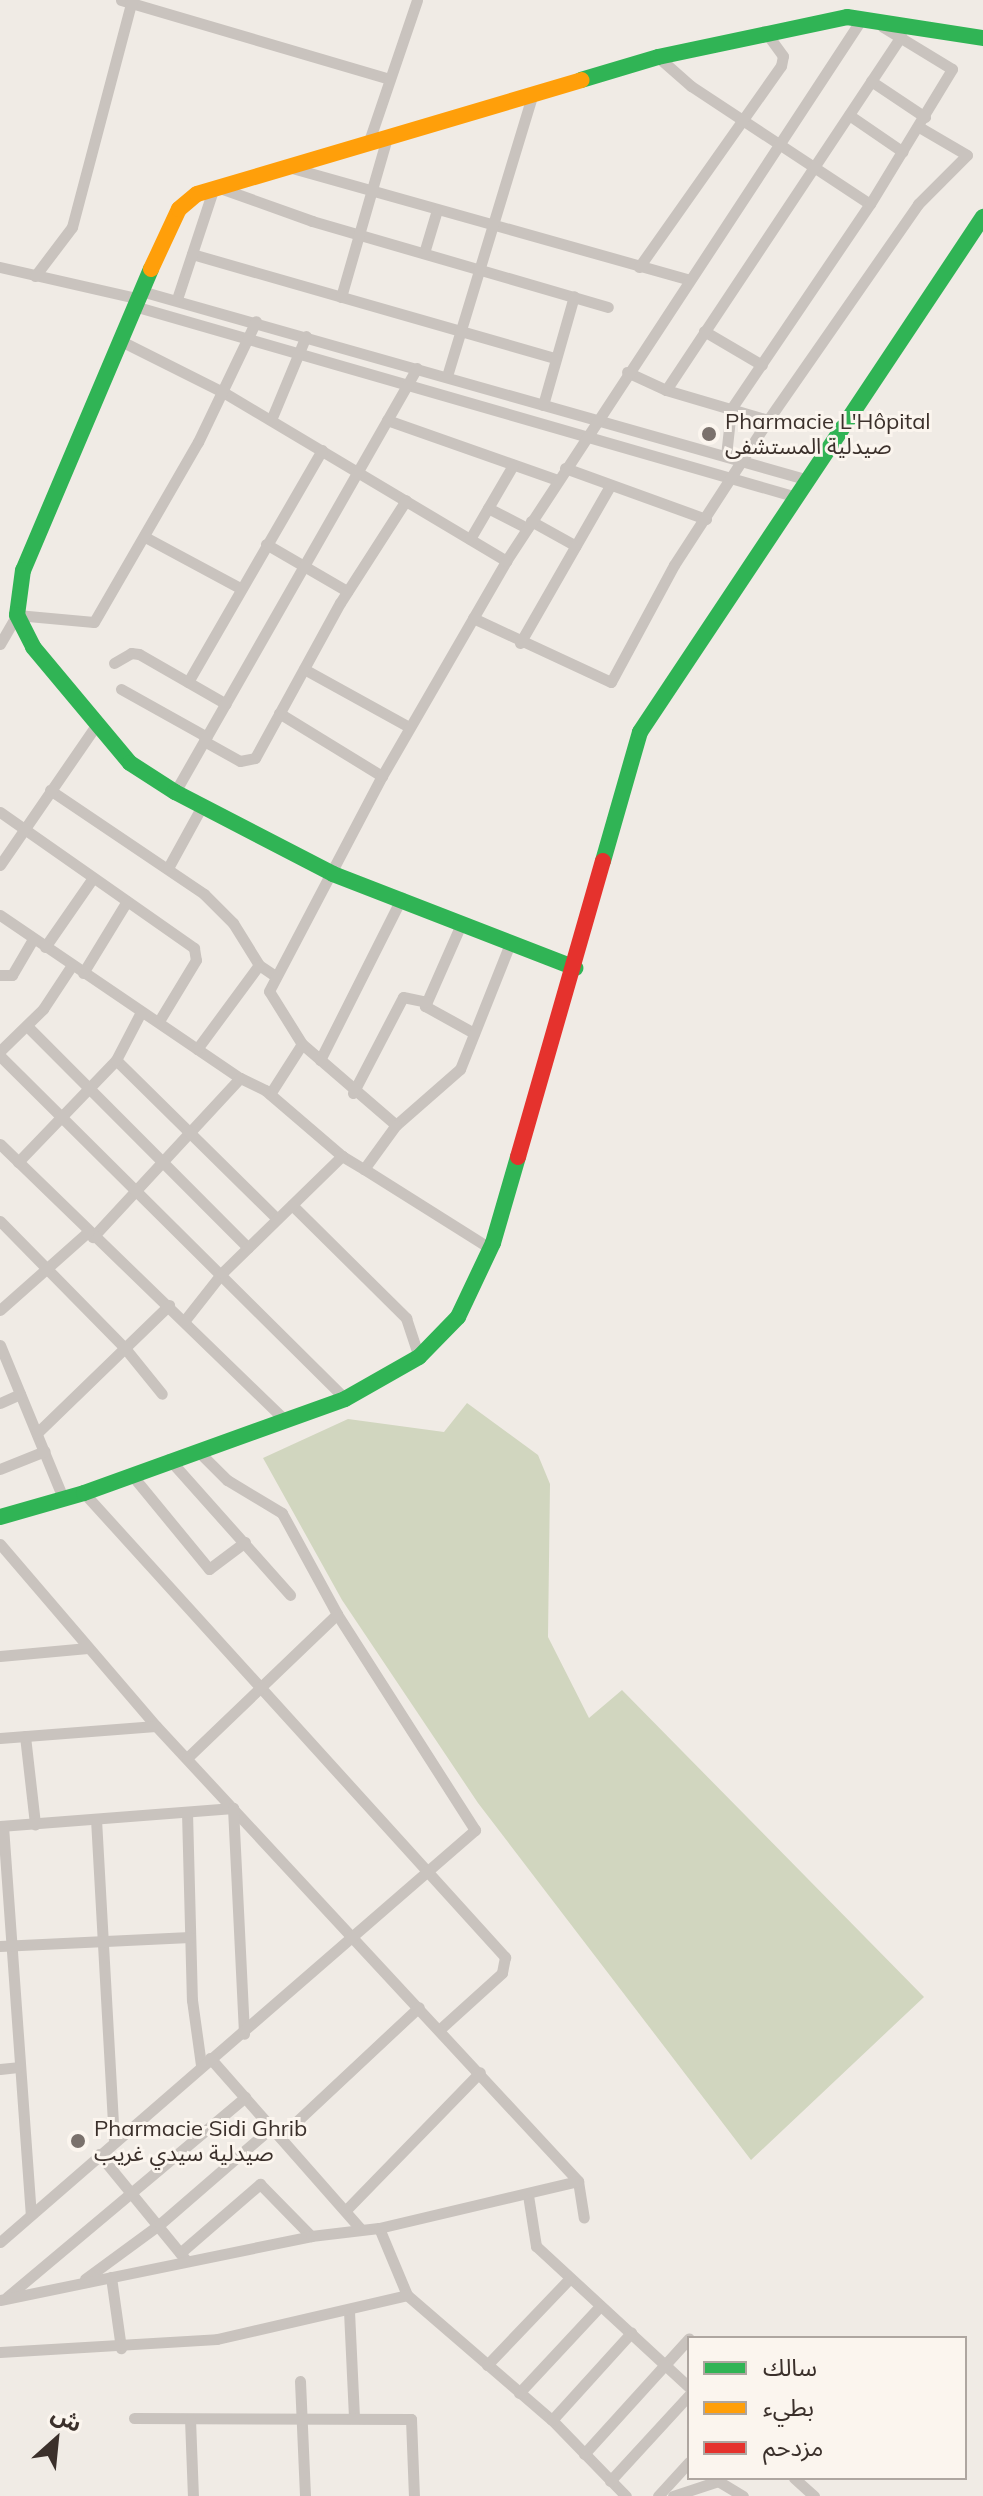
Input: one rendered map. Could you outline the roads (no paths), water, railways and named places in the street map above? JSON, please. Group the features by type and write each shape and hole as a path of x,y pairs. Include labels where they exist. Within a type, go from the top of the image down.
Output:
{"street":[{"path":"368,144 417,0"},
{"path":"35,276 72,227 126,2 390,79"},
{"path":"0,644 17,615 23,570 35,536 137,298 185,200 658,57 765,31 836,18 982,38"},
{"path":"726,456 731,409 870,204 952,69 901,36 867,23"},
{"path":"396,1125 353,1093 302,1044 272,999 274,975 333,874 409,727 529,524 595,419 779,143 867,23"},
{"path":"639,267 784,59 765,31"},
{"path":"666,390 901,36"},
{"path":"658,57 742,121 870,204"},
{"path":"473,618 520,643 611,682 674,565 768,420 918,204 967,155 871,81"},
{"path":"447,376 495,227 532,96"},
{"path":"849,115 903,152"},
{"path":"341,297 375,192 387,138"},
{"path":"292,168 688,279"},
{"path":"216,189 608,307"},
{"path":"177,299 216,189"},
{"path":"424,253 437,210"},
{"path":"0,1517 84,1493 169,1459 345,1399 419,1357 472,1296 491,1249 575,968 619,795 640,732 793,496 983,217"},
{"path":"192,254 555,358"},
{"path":"0,267 137,298 249,338 793,496"},
{"path":"543,405 574,296"},
{"path":"137,298 177,299 805,479"},
{"path":"17,615 94,622 145,537 223,392 256,321"},
{"path":"704,331 762,365"},
{"path":"271,420 306,336"},
{"path":"121,341 223,392 506,561"},
{"path":"175,792 417,368"},
{"path":"627,372 666,390 768,420"},
{"path":"387,420 557,480"},
{"path":"188,682 322,450"},
{"path":"470,539 513,465"},
{"path":"565,468 706,519"},
{"path":"520,643 610,486"},
{"path":"121,689 251,762 347,591 406,500"},
{"path":"488,508 576,546"},
{"path":"145,537 240,588"},
{"path":"266,544 347,591"},
{"path":"17,615 33,647 95,727 130,763 175,792 333,874 402,897 575,968"},
{"path":"114,663 135,653 226,704"},
{"path":"304,669 409,727"},
{"path":"279,713 382,776"},
{"path":"0,865 27,832 50,790 95,727"},
{"path":"50,790 168,868 222,910 259,965 274,975"},
{"path":"168,868 201,808"},
{"path":"0,812 196,953 159,1021"},
{"path":"45,947 92,879"},
{"path":"320,1060 402,897"},
{"path":"83,973 127,901"},
{"path":"0,915 240,1078 270,1094 342,1156 491,1249"},
{"path":"462,922 426,1002 428,1011 474,1033"},
{"path":"0,975 12,975 33,939"},
{"path":"364,1169 396,1125 449,1082 474,1033 511,941"},
{"path":"72,965 27,1026 0,1054 345,1399"},
{"path":"197,1049 259,965"},
{"path":"353,1093 403,997 426,1002"},
{"path":"18,1162 116,1060 141,1012"},
{"path":"27,1026 248,1248"},
{"path":"270,1094 302,1044"},
{"path":"116,1060 277,1219"},
{"path":"0,1310 90,1234 240,1078"},
{"path":"0,1144 285,1420"},
{"path":"185,1320 222,1273 342,1156"},
{"path":"292,1205 406,1318 419,1357"},
{"path":"0,1221 124,1347 162,1394"},
{"path":"37,1433 169,1305"},
{"path":"1,1353 63,1498"},
{"path":"0,1403 20,1394"},
{"path":"0,2242 114,2138 205,2062 244,2034 473,1834 473,1824 337,1614 282,1513 227,1480 197,1450"},
{"path":"0,1469 45,1451"},
{"path":"169,1459 290,1595"},
{"path":"131,1474 209,1569 245,1542"},
{"path":"84,1493 426,1875 507,1961 502,1973 440,2029"},
{"path":"0,1544 156,1726 355,1937 578,2181 584,2218"},
{"path":"187,1758 337,1614"},
{"path":"0,1656 88,1648"},
{"path":"0,1738 156,1726"},
{"path":"25,1736 35,1824"},
{"path":"31,2213 4,1946 2,1826 233,1808"},
{"path":"233,1808 244,2034"},
{"path":"187,1812 190,1937 205,2062 245,2097 361,2229"},
{"path":"96,1819 99,1938 114,2138"},
{"path":"4,1946 99,1938 190,1937"},
{"path":"83,2281 275,2133 419,2007"},
{"path":"0,2069 18,2067"},
{"path":"346,2210 480,2072"},
{"path":"2,2299 133,2194 245,2097"},
{"path":"99,2154 160,2224 189,2264"},
{"path":"2,2299 83,2281 189,2264 311,2236 379,2228 578,2181"},
{"path":"180,2253 260,2184 311,2236"},
{"path":"528,2195 533,2243 687,2385"},
{"path":"379,2228 407,2295 552,2420 626,2496"},
{"path":"111,2277 121,2348"},
{"path":"487,2365 570,2278"},
{"path":"0,2352 121,2348 217,2339 349,2311 407,2295"},
{"path":"519,2393 600,2306"},
{"path":"349,2311 354,2418"},
{"path":"552,2420 631,2333"},
{"path":"584,2454 687,2340"},
{"path":"300,2381 305,2496"},
{"path":"610,2481 687,2397"},
{"path":"134,2418 411,2419 414,2496"},
{"path":"190,2419 193,2496"},
{"path":"658,2496 687,2464"},
{"path":"796,2480 814,2496"},
{"path":"673,2496 718,2481 743,2496"}],"place":[{"name":"Pharmacie L'Hôpital صيدلية المستشفى","path":"709,434"},
{"name":"Pharmacie Sidi Ghrib صيدلية سيدي غريب","path":"78,2141"}]}
